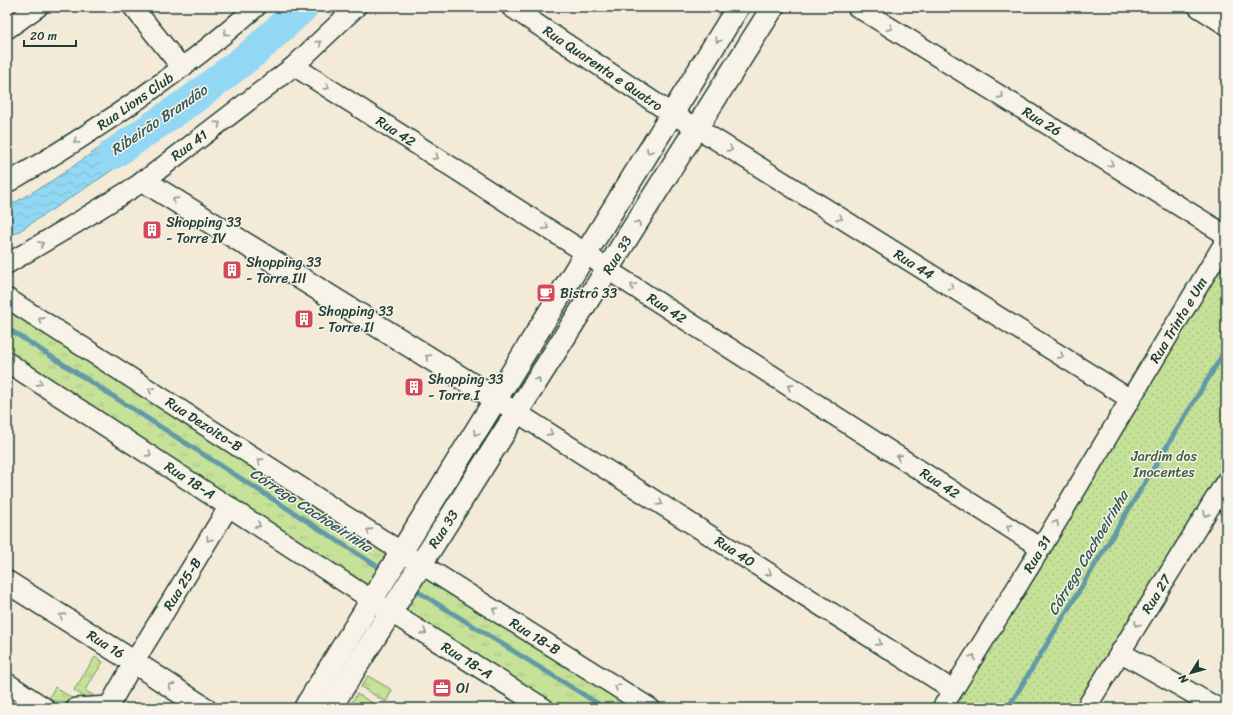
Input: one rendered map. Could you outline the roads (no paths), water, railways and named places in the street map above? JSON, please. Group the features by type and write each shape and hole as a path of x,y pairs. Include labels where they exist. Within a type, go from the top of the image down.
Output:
{"street":[{"path":"7,29 38,7"},
{"path":"133,7 182,68"},
{"name":"Rua Lions Club","path":"7,183 100,126 182,68 256,7"},
{"name":"Rua 41","path":"7,264 144,181 294,66 356,7"},
{"name":"Rua Quarenta e Quatro","path":"511,7 672,114 697,128"},
{"name":"Rua 33","path":"374,597 497,400 738,7"},
{"name":"Rua 33","path":"392,609 608,270 773,7"},
{"name":"Rua 26","path":"857,7 1226,235"},
{"path":"1198,7 1226,25"},
{"name":"Rua 42","path":"294,66 1041,548"},
{"name":"Rua 44","path":"697,128 1130,399"},
{"path":"144,181 497,400"},
{"name":"Rua Trinta e Um","path":"1130,399 1226,240"},
{"name":"Rua Dezoito-B","path":"7,298 419,566"},
{"name":"Rua 18-A","path":"7,362 229,506 374,597 544,708"},
{"name":"Rua 31","path":"942,708 1041,548 1130,399"},
{"name":"Rua 40","path":"497,400 953,690"},
{"name":"Rua 27","path":"1086,708 1224,488"},
{"name":"Rua 25-B","path":"110,707 134,662 229,506"},
{"name":"Rua 18-B","path":"419,566 650,708"},
{"name":"Rua 16","path":"7,582 134,662 203,708"},
{"path":"305,708 374,597"},
{"path":"330,708 392,609"},
{"path":"1120,652 1218,708"},
{"path":"7,684 45,708"},
{"path":"76,708 110,707"}],"water":[{"path":"140,120 155,140 102,177 7,239 7,207 53,180"}],"waterway":[{"name":"Ribeirão Brandão","path":"113,154 193,99 254,52 303,7"},
{"name":"Córrego Cachoeirinha","path":"7,328 383,570"},
{"name":"Córrego Cachoeirinha","path":"1008,708 1226,349"},
{"name":"Córrego Cachoeirinha","path":"412,588 605,708"}],"place":[{"name":"Shopping 33 - Torre IV","path":"152,230"},
{"name":"Shopping 33 - Torre III","path":"232,270"},
{"name":"Bistrô 33","path":"546,293"},
{"name":"Shopping 33 - Torre II","path":"304,319"},
{"name":"Shopping 33 - Torre I","path":"414,387"},
{"name":"OI","path":"442,688"}],"park label":[{"name":"Jardim dos Inocentes","path":"1164,464"}]}
